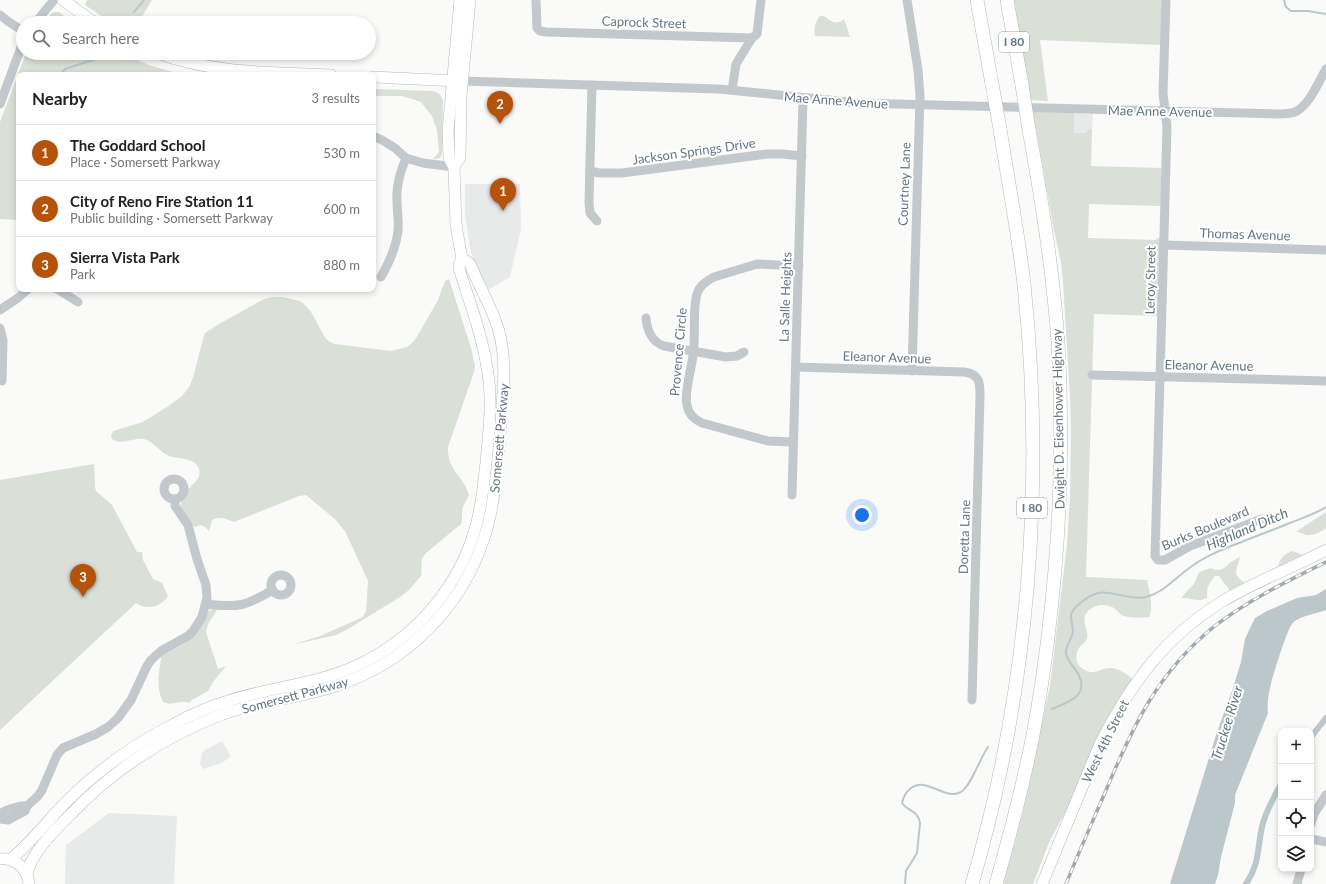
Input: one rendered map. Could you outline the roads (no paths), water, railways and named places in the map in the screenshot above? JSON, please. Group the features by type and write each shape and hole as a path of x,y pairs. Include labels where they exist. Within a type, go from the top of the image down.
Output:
{"highway":[{"name":"Dwight D. Eisenhower Highway","path":"972,884 996,796 1011,714 1026,605 1033,500 1033,421 1028,329 1020,253 977,0"},
{"name":"Dwight D. Eisenhower Highway","path":"996,884 1016,810 1038,708 1052,604 1060,499 1060,392 1055,306 1042,203 1007,0"}],"main road":[{"path":"63,0 85,16"},
{"path":"457,81 460,0"},
{"path":"457,81 470,0"},
{"path":"181,60 235,71 259,72"},
{"name":"Mae Anne Avenue","path":"376,77 457,81"},
{"name":"Somersett Parkway","path":"4,858 25,848 59,810 88,782 115,760 150,737 186,718 231,700 322,678 355,667 376,656 397,642 418,624 437,603 460,568 472,538 480,508 489,432 490,400 487,368 480,336 459,268 459,264 462,259 455,219 454,167 460,158 457,81"},
{"name":"Somersett Parkway","path":"28,879 28,869 32,859 65,820 99,787 140,756 183,732 225,714 255,705 330,688 365,675 389,661 417,641 454,599 480,552 489,522 500,434 504,376 504,358 501,338 494,317 470,264 462,259"},
{"name":"West 4th Street","path":"1042,884 1100,744 1123,702 1150,665 1175,638 1192,623 1223,602 1241,591 1326,550"},
{"path":"4,858 20,865 28,879"}],"street":[{"path":"41,16 54,0"},
{"name":"Caprock Street","path":"536,0 537,28 540,31 752,38"},
{"path":"732,90 736,64 752,38 758,34 760,0"},
{"name":"Courtney Lane","path":"907,0 918,70 919,105 912,370"},
{"name":"Leroy Street","path":"1158,560 1155,556 1155,550 1164,245 1166,111 1163,93 1166,0"},
{"path":"0,15 16,27"},
{"path":"0,104 16,60"},
{"name":"Mae Anne Avenue","path":"457,81 732,90 858,104 1290,114 1299,110 1306,103 1326,69"},
{"path":"592,85 589,208 593,217 597,221"},
{"name":"La Salle Heights","path":"792,495 803,98"},
{"path":"376,137 395,148 406,158 430,164 454,167"},
{"name":"Jackson Springs Drive","path":"590,171 599,173 622,173 767,154 802,156"},
{"path":"381,277 390,260 396,243 398,218 397,191 401,169 406,158"},
{"name":"Thomas Avenue","path":"1164,245 1326,250"},
{"name":"Provence Circle","path":"793,442 768,441 708,426 696,420 689,411 686,401 694,352 696,295 698,290 705,282 714,277 757,264 799,266"},
{"path":"0,310 25,292"},
{"path":"62,292 78,302"},
{"path":"646,318 650,335 661,345 694,352 732,357 744,352"},
{"path":"0,328 3,340 2,381"},
{"name":"Eleanor Avenue","path":"796,367 964,372 974,374 976,376"},
{"name":"Eleanor Avenue","path":"1092,375 1326,381"},
{"name":"Doretta Lane","path":"972,700 980,396 979,381 976,376"},
{"path":"0,820 8,820 25,811 27,806 42,790 54,761 60,751 67,746 96,734 108,727 118,718 131,700 147,666 161,651 182,640 193,631 202,617 206,604 207,592 204,578 197,560 188,525 175,506 175,499"},
{"name":"Burks Boulevard","path":"1158,560 1165,560 1190,546 1262,519"},
{"path":"206,604 240,606 254,601 273,590"},
{"path":"1314,814 1326,795"},
{"path":"0,814 20,806 27,806"},
{"path":"1314,840 1326,842"},
{"path":"1297,884 1300,872"}],"water":[{"name":"Truckee River","path":"1326,589 1326,610 1298,619 1292,624 1287,634 1271,683 1268,713 1235,795 1235,803 1215,884 1170,884 1217,732 1241,662 1245,639 1255,618 1297,598 1316,595"}],"waterway":[{"path":"134,12 144,0"},
{"name":"Highland Ditch","path":"1284,0 1286,7 1291,11 1308,11 1326,14"},
{"path":"62,72 65,69 93,60"},
{"name":"Highland Ditch","path":"1052,709 1065,704 1080,692 1081,680 1070,663 1066,650 1073,633 1071,617 1072,612 1084,600 1102,592 1140,598 1152,595 1163,589 1206,557 1308,516 1326,507"},
{"path":"1314,733 1326,718"},
{"name":"Highland Ditch","path":"905,884 906,871 917,853 920,823 915,813 902,803 905,795 911,788 917,785 929,786 948,793 955,794 961,792 965,789 972,778 988,747"},
{"path":"1246,884 1256,863 1265,816 1278,790"}],"railway":[{"path":"1066,884 1114,770 1136,724 1148,702 1178,662 1195,643 1216,625 1242,607 1326,562"}],"place":[{"name":"City of Reno Fire Station 11","path":"500,124"},
{"name":"The Goddard School","path":"503,211"},
{"name":"Sierra Vista Park","path":"83,597"}]}
